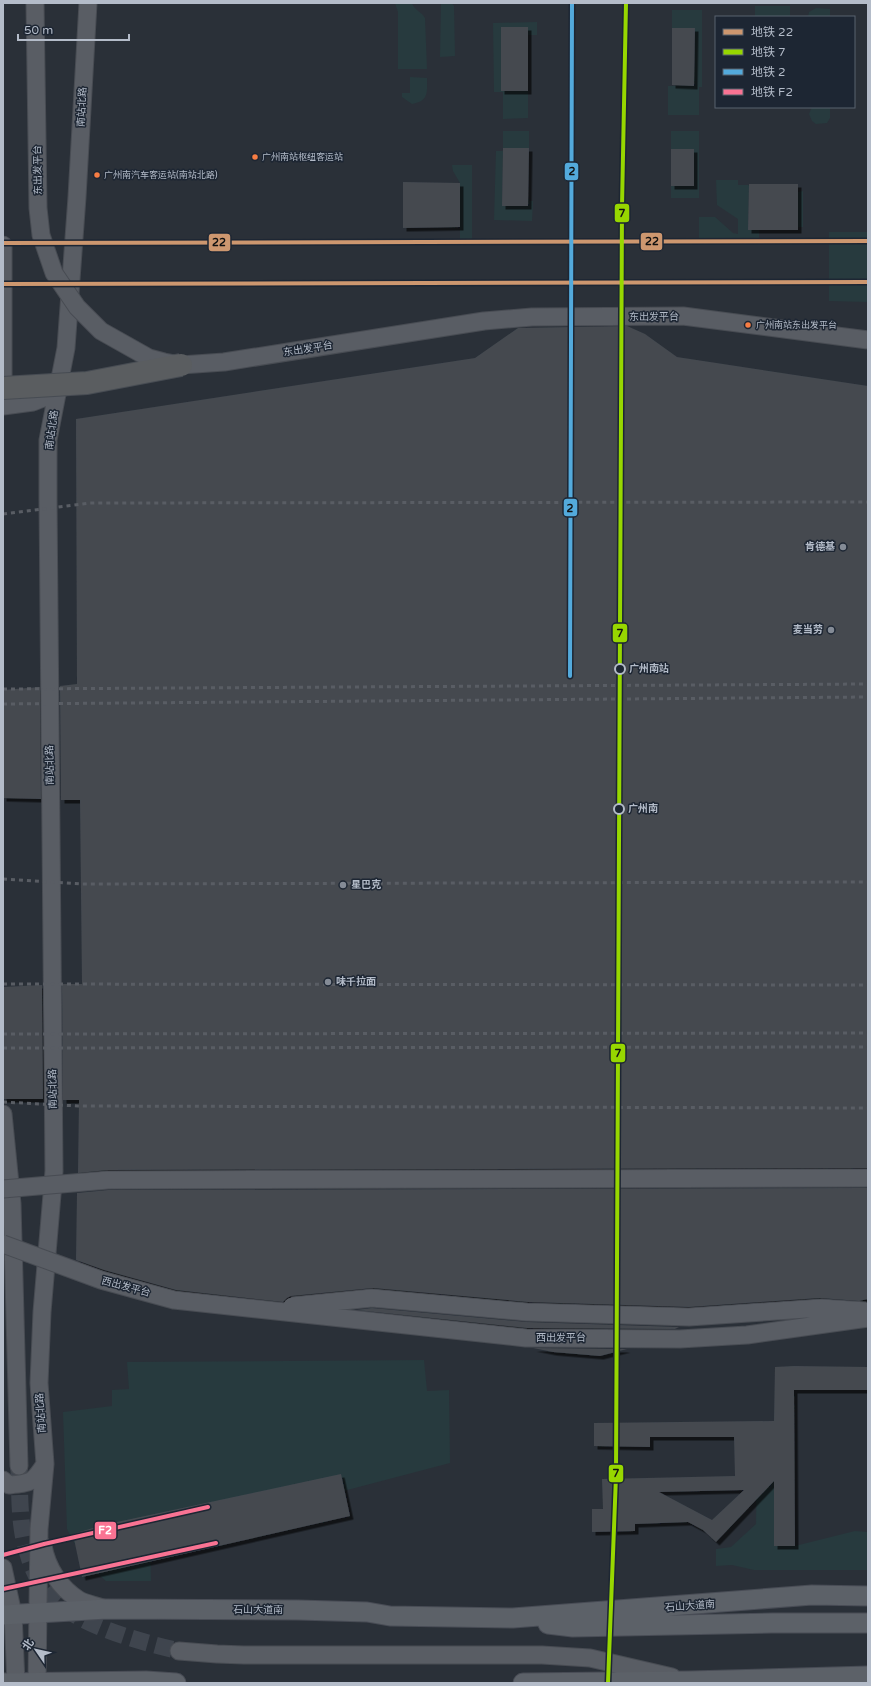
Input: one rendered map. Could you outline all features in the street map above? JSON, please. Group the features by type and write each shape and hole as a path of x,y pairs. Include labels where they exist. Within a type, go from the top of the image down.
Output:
{"highway":[{"path":"3,388 87,383 181,365"}],"main road":[{"name":"石山大道南","path":"8,1614 107,1609 298,1610 367,1612 390,1616 513,1618 812,1595 868,1596"},
{"name":"石山大道南","path":"513,1618 574,1628 764,1623 868,1623"},
{"path":"523,1683 690,1681 868,1676"},
{"path":"3,1683 176,1683"}],"street":[{"name":"东出发平台","path":"35,3 38,208 42,235 54,273 77,307 101,331 149,358 181,365 224,362 484,321 532,317 683,316 868,340"},
{"name":"南站北路","path":"39,1529 45,1464 39,1383 42,1312 54,1171 48,440 66,348 77,197 88,3"},
{"path":"3,245 3,381"},
{"path":"3,376 20,378 58,392"},
{"path":"3,406 33,402 58,392"},
{"path":"3,1114 12,1204 19,1466"},
{"path":"3,1189 116,1180 868,1178"},
{"name":"西出发平台","path":"3,1244 101,1280 167,1298 254,1309 526,1338 680,1339 732,1336 868,1318"},
{"name":"西出发平台","path":"254,1309 372,1298 527,1312 674,1317 821,1308 868,1312"},
{"path":"3,1480 9,1485 25,1484 35,1479 45,1464"},
{"path":"39,1529 46,1559 54,1575 67,1590 79,1600 107,1609"},
{"path":"37,1683 39,1529"},
{"path":"3,1568 16,1683"},
{"path":"179,1650 244,1655 542,1655 590,1658 690,1681"}],"green space":[{"path":"395,3 412,3 425,18 427,69 398,69 398,12"},
{"path":"441,3 452,3 454,6 455,56 440,57"},
{"path":"755,6 790,6 790,16 755,16"},
{"path":"816,8 830,9 830,16 808,16 809,12"},
{"path":"672,10 702,10 702,87 699,87 699,115 668,115 668,86 694,85 695,28 672,28"},
{"path":"537,22 537,35 527,35 527,27 501,28 501,91 528,91 528,118 503,119 503,92 494,92 493,23"},
{"path":"410,77 427,78 426,96 418,103 412,104 402,97 402,93 410,93"},
{"path":"812,108 830,108 830,118 827,123 816,124 812,121 809,114"},
{"path":"503,131 529,131 529,149 503,148"},
{"path":"671,131 699,131 699,198 671,198 671,186 694,186 694,149 671,149"},
{"path":"496,151 503,151 502,206 527,206 528,201 533,201 532,221 494,220"},
{"path":"452,165 472,165 472,239 460,239 460,183 453,171"},
{"path":"716,180 738,180 738,185 749,185 748,230 759,230 759,244 699,245 699,217 715,217 733,233 738,234 738,219 717,205"},
{"path":"803,191 803,227 798,227 798,192"},
{"path":"829,232 868,232 868,302 829,301"},
{"path":"424,1360 427,1391 449,1390 450,1463 150,1542 151,1581 106,1581 85,1563 67,1529 63,1412 112,1406 112,1390 129,1389 127,1362"},
{"path":"757,1455 774,1456 775,1546 795,1546 855,1531 868,1532 868,1570 754,1570 732,1565 716,1566 716,1549 731,1547 756,1524"}],"building":[{"path":"501,27 528,27 528,91 501,91"},
{"path":"672,28 695,28 694,86 672,85"},
{"path":"503,148 529,148 528,206 502,206"},
{"path":"671,149 694,149 694,186 671,186"},
{"path":"403,182 460,183 460,227 403,228"},
{"path":"749,184 798,184 798,230 748,230"},
{"name":"广州南站","path":"627,326 645,334 677,357 868,386 868,1168 108,1170 78,1173 79,1100 63,1100 62,984 82,984 80,800 61,800 60,686 77,684 76,419 475,358 518,328"},
{"path":"40,687 41,799 3,798 3,690"},
{"path":"42,985 43,1099 3,1099 3,987"},
{"path":"868,1188 868,1299 859,1301 820,1298 689,1307 528,1302 373,1288 291,1296 283,1302 176,1290 104,1270 76,1260 77,1193 108,1190"},
{"path":"372,1308 527,1322 679,1327 675,1329 527,1328 356,1310"},
{"path":"533,1348 627,1349 600,1356 553,1352"},
{"path":"775,1367 868,1367 868,1390 794,1390 795,1546 774,1546 774,1481 716,1542 703,1530 688,1522 635,1524 635,1531 592,1532 592,1509 603,1509 602,1479 735,1476 734,1437 650,1437 650,1447 594,1446 594,1423 774,1421","holes":["744,1490 712,1520 659,1492"]},
{"path":"341,1474 350,1516 82,1577 73,1534 103,1525"}],"tunnel":[{"path":"19,1470 20,1512 25,1544 33,1569 47,1592 59,1604 73,1614 90,1623 126,1637 179,1651"}],"railway":[{"path":"3,514 90,503 868,502"},
{"path":"3,689 868,684"},
{"path":"3,704 868,697"},
{"path":"3,879 81,884 868,882"},
{"path":"3,984 868,985"},
{"path":"3,1034 868,1033"},
{"path":"3,1048 868,1047"},
{"path":"3,1102 78,1106 868,1108"}],"metro line":[{"name":"2","path":"570,676 572,3"},
{"name":"7","path":"608,1683 616,1476 622,206 626,3"},
{"name":"22","path":"3,243 868,241"},
{"name":"22","path":"3,284 868,282"},
{"name":"F2","path":"3,1555 44,1544 208,1507"},
{"name":"F2","path":"3,1589 216,1543"}],"place":[{"name":"广州南站枢纽客运站","path":"255,157"},
{"name":"广州南汽车客运站(南站北路)","path":"97,175"},
{"name":"广州南站东出发平台","path":"748,325"},
{"name":"肯德基","path":"843,547"},
{"name":"麦当劳","path":"831,630"},
{"name":"广州南站","path":"620,669"},
{"name":"广州南","path":"619,809"},
{"name":"星巴克","path":"343,885"},
{"name":"味千拉面","path":"328,982"}]}
